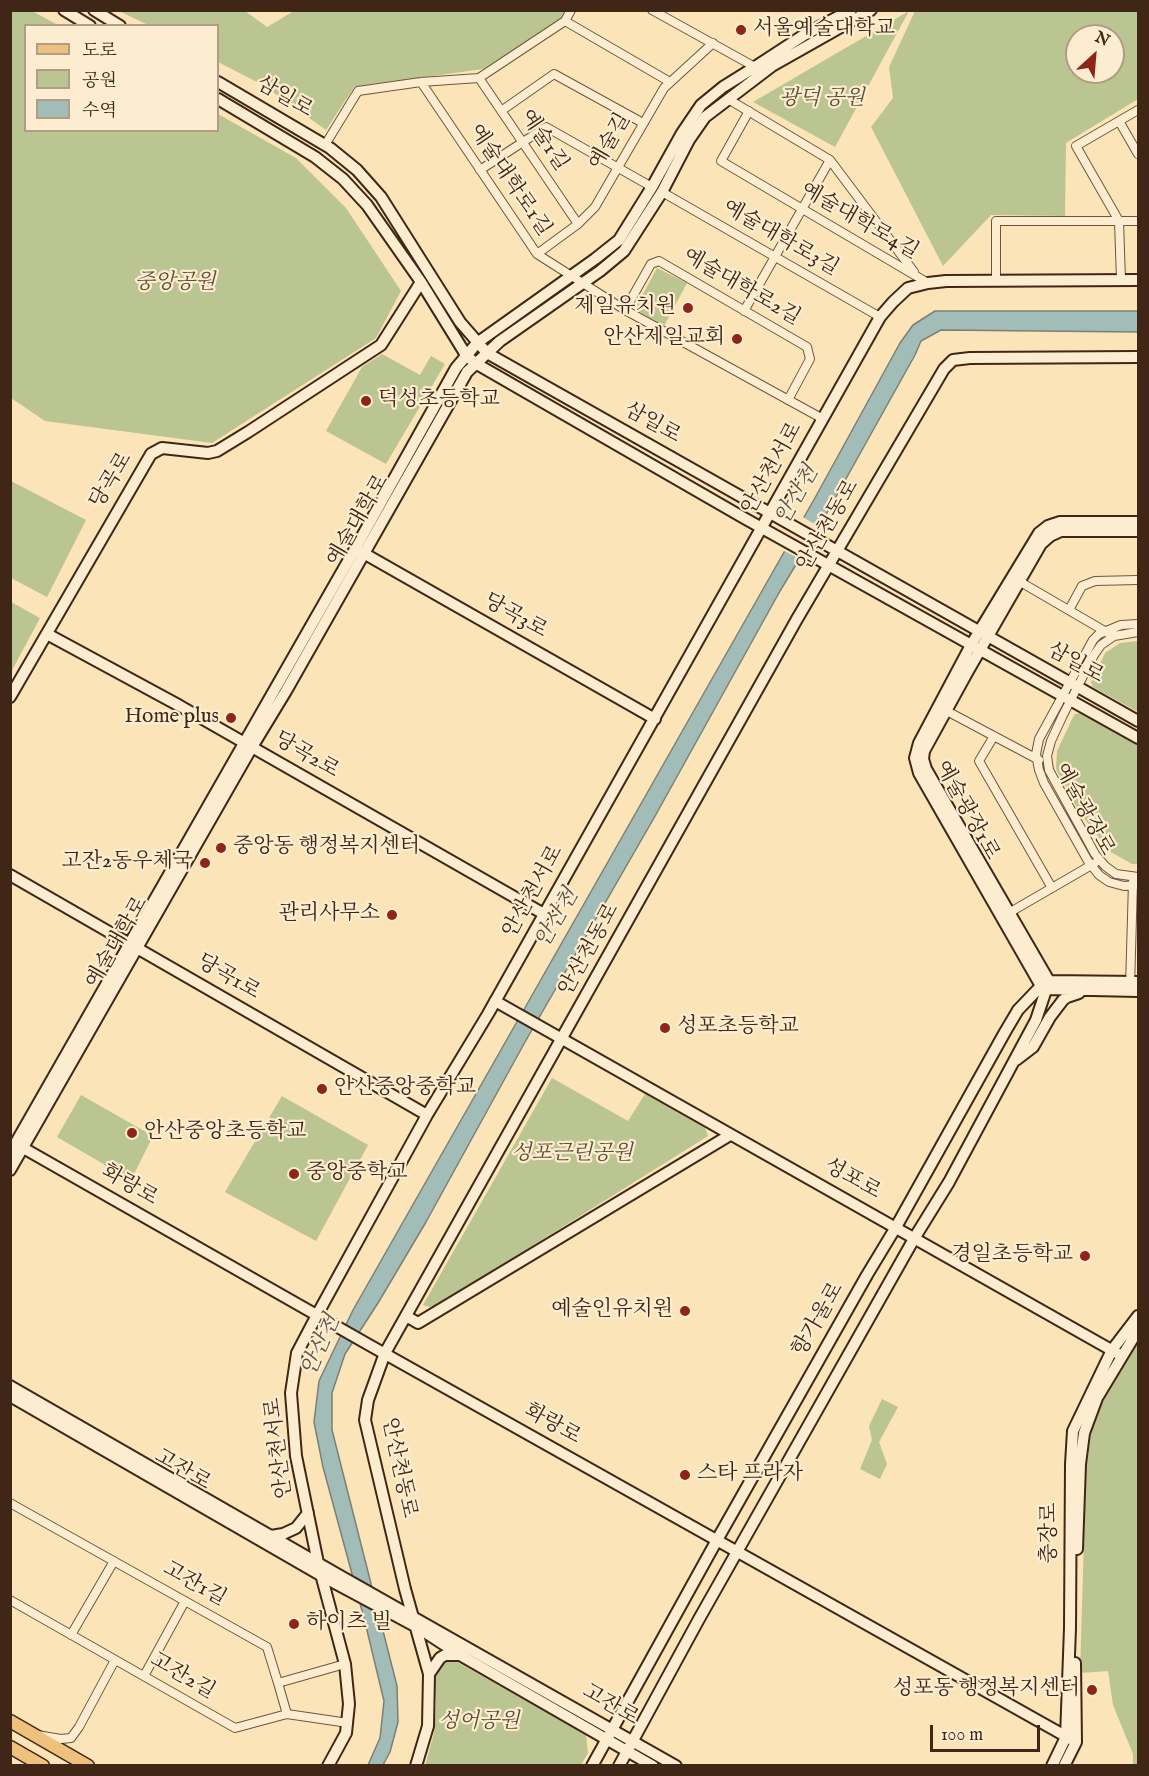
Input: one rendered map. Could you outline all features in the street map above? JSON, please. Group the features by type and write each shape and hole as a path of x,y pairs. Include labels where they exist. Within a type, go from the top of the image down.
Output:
{"main road":[{"path":"10,1721 88,1766"},
{"path":"10,1747 43,1766"}],"street":[{"path":"64,10 87,24"},
{"path":"94,10 117,24"},
{"path":"325,145 358,91 421,82 479,78 565,21 571,10"},
{"path":"652,10 755,67"},
{"name":"예술대학로","path":"359,551 456,368 466,355 477,343 619,240 657,190 682,133 701,105 723,87 804,35 851,10"},
{"name":"예술대학로","path":"10,1170 15,1146 134,946 359,551 467,372 507,336 582,284 624,251 657,190 705,117 772,66 871,10"},
{"path":"565,21 670,82"},
{"name":"예술길","path":"537,254 578,224 595,207 643,123 670,82 713,44"},
{"path":"501,111 554,74 643,123"},
{"name":"예술1길","path":"479,78 578,224"},
{"name":"예술대학로1길","path":"421,82 537,254 582,284"},
{"name":"삼일로","path":"219,83 325,145 357,170 381,197 460,322 486,353 1138,722"},
{"name":"예술대학로4길","path":"728,99 830,160 916,275"},
{"name":"삼일로","path":"219,100 315,157 343,180 367,206 421,282 466,355 476,363 762,528 1138,738"},
{"path":"1120,280 1119,221 1076,146 1138,110"},
{"name":"예술대학로4길","path":"749,111 721,161 916,275"},
{"path":"1119,121 1138,154"},
{"name":"예술대학로3길","path":"522,142 546,127 880,316"},
{"path":"480,170 522,142"},
{"path":"744,311 830,160"},
{"path":"996,281 996,221 1138,221"},
{"name":"예술대학로2길","path":"625,310 651,264 658,261 807,347 810,359 788,400"},
{"path":"916,275 928,283"},
{"name":"안산천서로","path":"328,1766 346,1733 350,1704 345,1664 326,1573 318,1563 296,1456 291,1393 297,1353 317,1315 427,1114 495,1001 880,316 908,288 928,283 1138,280"},
{"name":"당곡로","path":"10,697 151,454 162,448 208,453 217,451 248,432 381,345 421,282"},
{"path":"582,284 823,420"},
{"name":"안산천동로","path":"416,1766 428,1726 429,1674 365,1420 368,1400 385,1353 562,1040 825,562 944,369 953,360 970,358 1138,357"},
{"name":"예술광장1로","path":"1046,985 926,769 924,751 942,709 975,647 1016,579 1039,533 1048,526 1060,522 1138,522"},
{"name":"예술광장1로","path":"1016,579 1041,544 1060,531 1138,531"},
{"name":"당곡3로","path":"359,551 655,719"},
{"path":"1016,579 1114,636 1138,632"},
{"path":"1069,610 1082,586 1095,581 1138,580"},
{"path":"1105,631 1121,625 1138,624"},
{"name":"예술광장로","path":"1105,631 1093,640 1066,698 1051,741 1047,756 1048,765 1077,822 1100,860 1116,874 1136,881"},
{"name":"당곡2로","path":"47,634 248,745 544,914"},
{"name":"예술광장로","path":"1072,685 1101,645 1114,636"},
{"name":"예술광장로","path":"1066,698 1039,739 1036,753 1039,770 1044,783 1091,865 1109,882 1136,881"},
{"path":"942,709 1048,765"},
{"path":"994,736 979,761 1052,888"},
{"path":"1006,914 1100,860"},
{"name":"당곡1로","path":"10,875 427,1114"},
{"path":"1134,987 1136,881"},
{"path":"1046,985 1134,987"},
{"path":"1046,985 1094,990 1134,987"},
{"name":"항가울로","path":"619,1766 699,1619 915,1237 949,1182 1036,1020 1046,985"},
{"name":"항가울로","path":"592,1766 717,1540 1005,1032 1018,1010 1046,985"},
{"name":"항가울로","path":"1014,1062 1033,1047 1050,1017 1063,1000 1094,990"},
{"name":"성포로","path":"495,1001 1117,1353"},
{"path":"406,1316 418,1323 730,1134"},
{"name":"화랑로","path":"15,1146 1071,1739"},
{"name":"충장로","path":"1064,1766 1071,1739 1080,1464 1084,1433 1117,1353 1138,1316"},
{"name":"충장로","path":"1117,1353 1138,1329"},
{"name":"고잔로","path":"10,1386 318,1563"},
{"name":"고잔로","path":"10,1396 326,1573 334,1582 415,1622 630,1746 676,1766"},
{"name":"고잔1길","path":"10,1503 267,1647 287,1714"},
{"path":"271,1536 296,1528 308,1513"},
{"path":"71,1635 114,1561"},
{"path":"326,1573 400,1614"},
{"name":"고잔2길","path":"10,1600 235,1728 287,1714 348,1723"},
{"path":"144,1676 186,1601"},
{"name":"고잔로","path":"415,1622 460,1655 609,1734"},
{"path":"429,1674 440,1658 452,1654 460,1655"},
{"path":"35,1734 61,1739 70,1738 80,1727 115,1660"},
{"path":"278,1683 345,1664"},
{"name":"충장로","path":"1052,1766 1071,1739"},
{"name":"고잔로","path":"630,1746 653,1766"}],"green space":[{"name":"중앙공원","path":"10,11 32,11 56,24 24,24 24,132 219,132 219,115 296,158 346,208 401,291 376,338 212,443 45,421 11,398"},
{"path":"119,11 245,11 267,27 294,11 565,11 560,21 483,69 354,87 326,130 263,85 219,63 219,24 146,24"},
{"name":"광덕 공원","path":"909,11 835,147 753,102"},
{"path":"915,11 1138,11 1138,99 1066,143 1065,216 991,215 943,266 871,127 893,98 889,67"},
{"path":"657,268 687,283 664,326 635,309"},
{"path":"382,354 420,375 431,356 445,364 386,464 326,431 362,367"},
{"path":"11,481 86,520 47,597 11,578"},
{"path":"11,602 40,618 11,672"},
{"path":"1138,641 1138,712 1093,687 1091,682 1105,653 1120,643"},
{"path":"1079,713 1138,744 1138,864 1132,864 1109,851 1078,810 1056,769 1057,751 1074,715"},
{"name":"성포근린공원","path":"552,1078 628,1121 645,1094 705,1128 708,1136 433,1308 423,1305"},
{"path":"81,1095 153,1136 131,1180 57,1137"},
{"path":"282,1096 368,1145 316,1241 225,1192"},
{"path":"1138,1340 1138,1765 1133,1765 1133,1754 1113,1705 1108,1671 1080,1673 1086,1471 1091,1433 1102,1398"},
{"path":"882,1399 898,1407 879,1442 887,1464 880,1479 860,1469 872,1440 869,1426"},
{"name":"성어공원","path":"452,1659 586,1735 588,1753 581,1765 425,1766 434,1733 436,1703 433,1673 440,1664"}],"water":[{"path":"935,311 1138,311 1138,332 941,330 921,341 823,520 780,591 426,1222 345,1354 332,1393 332,1430 397,1686 398,1722 390,1752 383,1765 368,1765 380,1738 384,1701 323,1467 314,1422 319,1381 353,1310 816,496 900,343 913,325"}],"pier":[{"path":"801,516 821,528 802,560 782,550"}],"place":[{"name":"서울예술대학교","path":"741,30"},
{"name":"제일유치원","path":"688,308"},
{"name":"안산제일교회","path":"737,339"},
{"name":"덕성초등학교","path":"366,401"},
{"name":"Home plus","path":"231,718"},
{"name":"중앙동 행정복지센터","path":"221,848"},
{"name":"고잔2동우체국","path":"205,863"},
{"name":"관리사무소","path":"392,915"},
{"name":"성포초등학교","path":"665,1028"},
{"name":"안산중앙중학교","path":"322,1089"},
{"name":"안산중앙초등학교","path":"132,1133"},
{"name":"중앙중학교","path":"294,1174"},
{"name":"경일초등학교","path":"1085,1256"},
{"name":"예술인유치원","path":"685,1311"},
{"name":"스타 프라자","path":"685,1475"},
{"name":"하이츠 빌","path":"294,1624"},
{"name":"성포동 행정복지센터","path":"1092,1690"}],"water label":[{"name":"안산천","path":"798,496"},
{"name":"안산천","path":"558,919"},
{"name":"안산천","path":"322,1346"}]}
